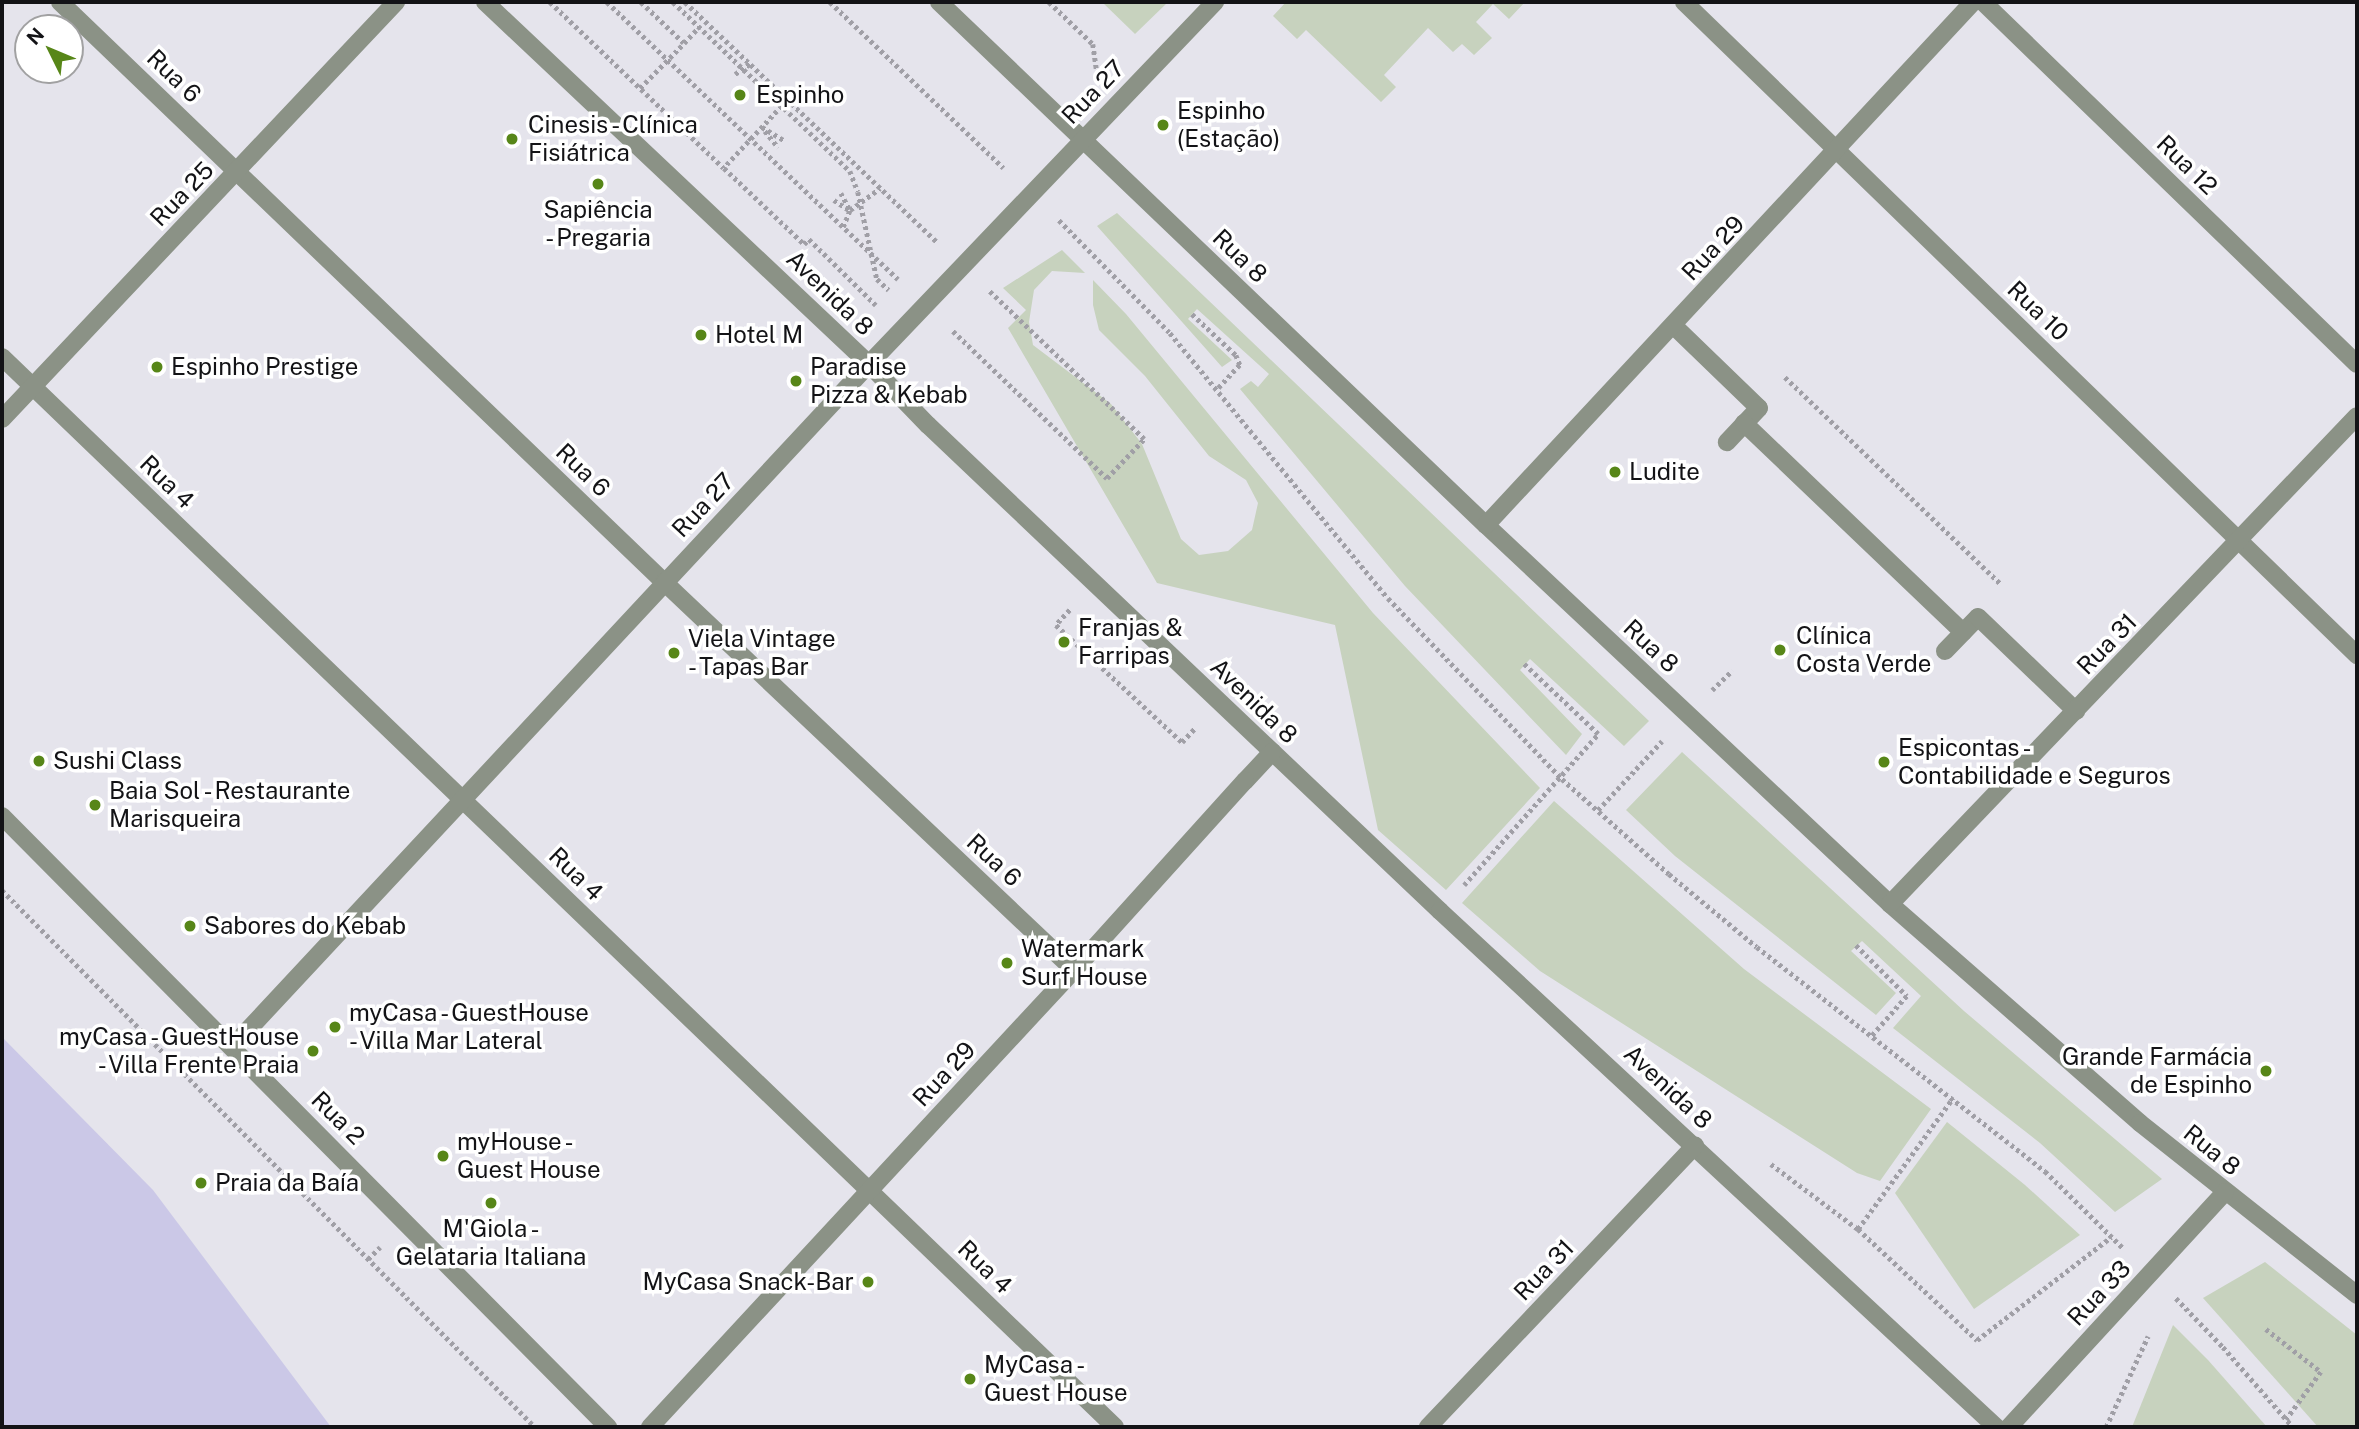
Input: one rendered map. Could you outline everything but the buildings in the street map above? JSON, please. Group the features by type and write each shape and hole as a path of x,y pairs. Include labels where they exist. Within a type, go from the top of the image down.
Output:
{"street":[{"name":"Rua 6","path":"60,2 238,170 664,582 1074,970"},
{"name":"Rua 25","path":"2,419 396,2"},
{"name":"Avenida 8","path":"485,2 869,364 937,434 1440,911 1996,1427"},
{"name":"Rua 8","path":"939,2 1486,525 1890,904 2140,1123 2357,1295"},
{"name":"Rua 27","path":"233,1046 869,364 1082,138 1215,2"},
{"name":"Rua 10","path":"1684,2 2357,655"},
{"name":"Rua 29","path":"1486,525 1973,2"},
{"name":"Rua 12","path":"1983,2 2357,363"},
{"path":"1674,326 1759,408 1727,442"},
{"name":"Rua 4","path":"2,357 1115,1427"},
{"name":"Rua 31","path":"1890,904 2357,416"},
{"path":"1744,423 1963,632"},
{"path":"1945,651 1978,617 2076,711"},
{"name":"Rua 29","path":"650,1427 1074,970 1272,752"},
{"name":"Rua 2","path":"2,816 608,1427"},
{"name":"Rua 31","path":"1428,1427 1695,1146"},
{"name":"Rua 33","path":"2009,1427 2225,1192"}],"path":[{"path":"550,2 804,244 809,239 902,330"},
{"path":"607,2 902,282"},
{"path":"641,2 684,43"},
{"path":"673,2 850,171 858,192 877,279 886,288"},
{"path":"685,2 939,244"},
{"path":"830,2 1079,238 1170,333 1388,598 1562,779 1669,874 2045,1171 2189,1311 2292,1427"},
{"path":"1049,2 1093,44 1097,72"},
{"path":"640,89 699,27"},
{"path":"750,64 735,74 750,76"},
{"path":"724,167 782,106"},
{"path":"762,127 785,141"},
{"path":"762,127 778,147"},
{"path":"843,227 850,210 880,188"},
{"path":"841,193 850,210"},
{"path":"834,200 850,210"},
{"path":"951,329 1107,478 1144,439 988,290"},
{"path":"1192,313 1236,355 1240,365 1217,390"},
{"path":"1777,370 2007,590"},
{"path":"1068,612 1056,625 1181,742 1194,729"},
{"path":"1440,911 1562,779 1598,734 1524,664"},
{"path":"1598,810 1666,737"},
{"path":"2,890 535,1427"},
{"path":"1856,945 1907,996 1872,1036"},
{"path":"1858,1230 1953,1098"},
{"path":"1770,1163 1858,1230 1977,1340 2111,1237"},
{"path":"2169,1306 2175,1298"},
{"path":"2266,1329 2321,1372 2286,1420"},
{"path":"2106,1427 2150,1333"}],"green space":[{"path":"1102,2 1168,2 1135,34"},
{"path":"1286,2 1525,2 1509,19 1493,4 1476,22 1492,38 1474,55 1462,44 1453,52 1428,28 1384,75 1396,87 1381,102 1306,30 1297,39 1273,16"},
{"path":"1117,213 1649,721 1624,746 1530,659 1520,670 1582,734 1566,755 1405,586 1240,389 1251,381 1258,387 1269,374 1197,309 1188,319 1232,360 1222,367 1097,226"},
{"path":"1062,250 1085,273 1052,271 1034,290 1029,322 1033,345 1111,404 1142,444 1181,539 1199,555 1228,551 1252,530 1258,503 1246,480 1209,456 1145,376 1099,330 1093,305 1093,280 1126,314 1373,613 1540,788 1446,890 1378,830 1335,625 1157,583 1008,328 1026,310 1003,288"},
{"path":"1682,752 1964,1011 2162,1179 2115,1212 2040,1143 1893,1028 1921,996 1862,941 1851,951 1896,993 1876,1015 1675,856 1626,810"},
{"path":"1554,801 1744,969 1931,1109 1880,1181 1857,1173 1540,971 1462,903"},
{"path":"1947,1122 2025,1185 2080,1235 1974,1309 1895,1193"},
{"path":"2265,1262 2357,1335 2357,1427 2318,1427 2203,1298"},
{"path":"2173,1325 2208,1360 2267,1427 2132,1427"}],"shaded area":[{"path":"2,1037 153,1190 331,1427 2,1427"}],"place":[{"name":"Espinho","path":"740,95"},
{"name":"Espinho (Estação)","path":"1163,125"},
{"name":"Cinesis - Clínica Fisiátrica","path":"512,139"},
{"name":"Sapiência - Pregaria","path":"598,184"},
{"name":"Hotel M","path":"701,335"},
{"name":"Espinho Prestige","path":"157,367"},
{"name":"Paradise Pizza & Kebab","path":"796,381"},
{"name":"Ludite","path":"1615,472"},
{"name":"Franjas & Farripas","path":"1064,642"},
{"name":"Clínica Costa Verde","path":"1780,650"},
{"name":"Viela Vintage - Tapas Bar","path":"674,653"},
{"name":"Sushi Class","path":"39,761"},
{"name":"Espicontas - Contabilidade e Seguros","path":"1884,762"},
{"name":"Baia Sol - Restaurante Marisqueira","path":"95,805"},
{"name":"Sabores do Kebab","path":"190,926"},
{"name":"Watermark Surf House","path":"1007,963"},
{"name":"myCasa - GuestHouse - Villa Mar Lateral","path":"335,1027"},
{"name":"myCasa - GuestHouse - Villa Frente Praia","path":"313,1051"},
{"name":"Grande Farmácia de Espinho","path":"2266,1071"},
{"name":"myHouse - Guest House","path":"443,1156"},
{"name":"Praia da Baía","path":"201,1183"},
{"name":"M'Giola - Gelataria Italiana","path":"491,1203"},
{"name":"MyCasa Snack-Bar","path":"868,1282"},
{"name":"MyCasa - Guest House","path":"970,1379"}]}
